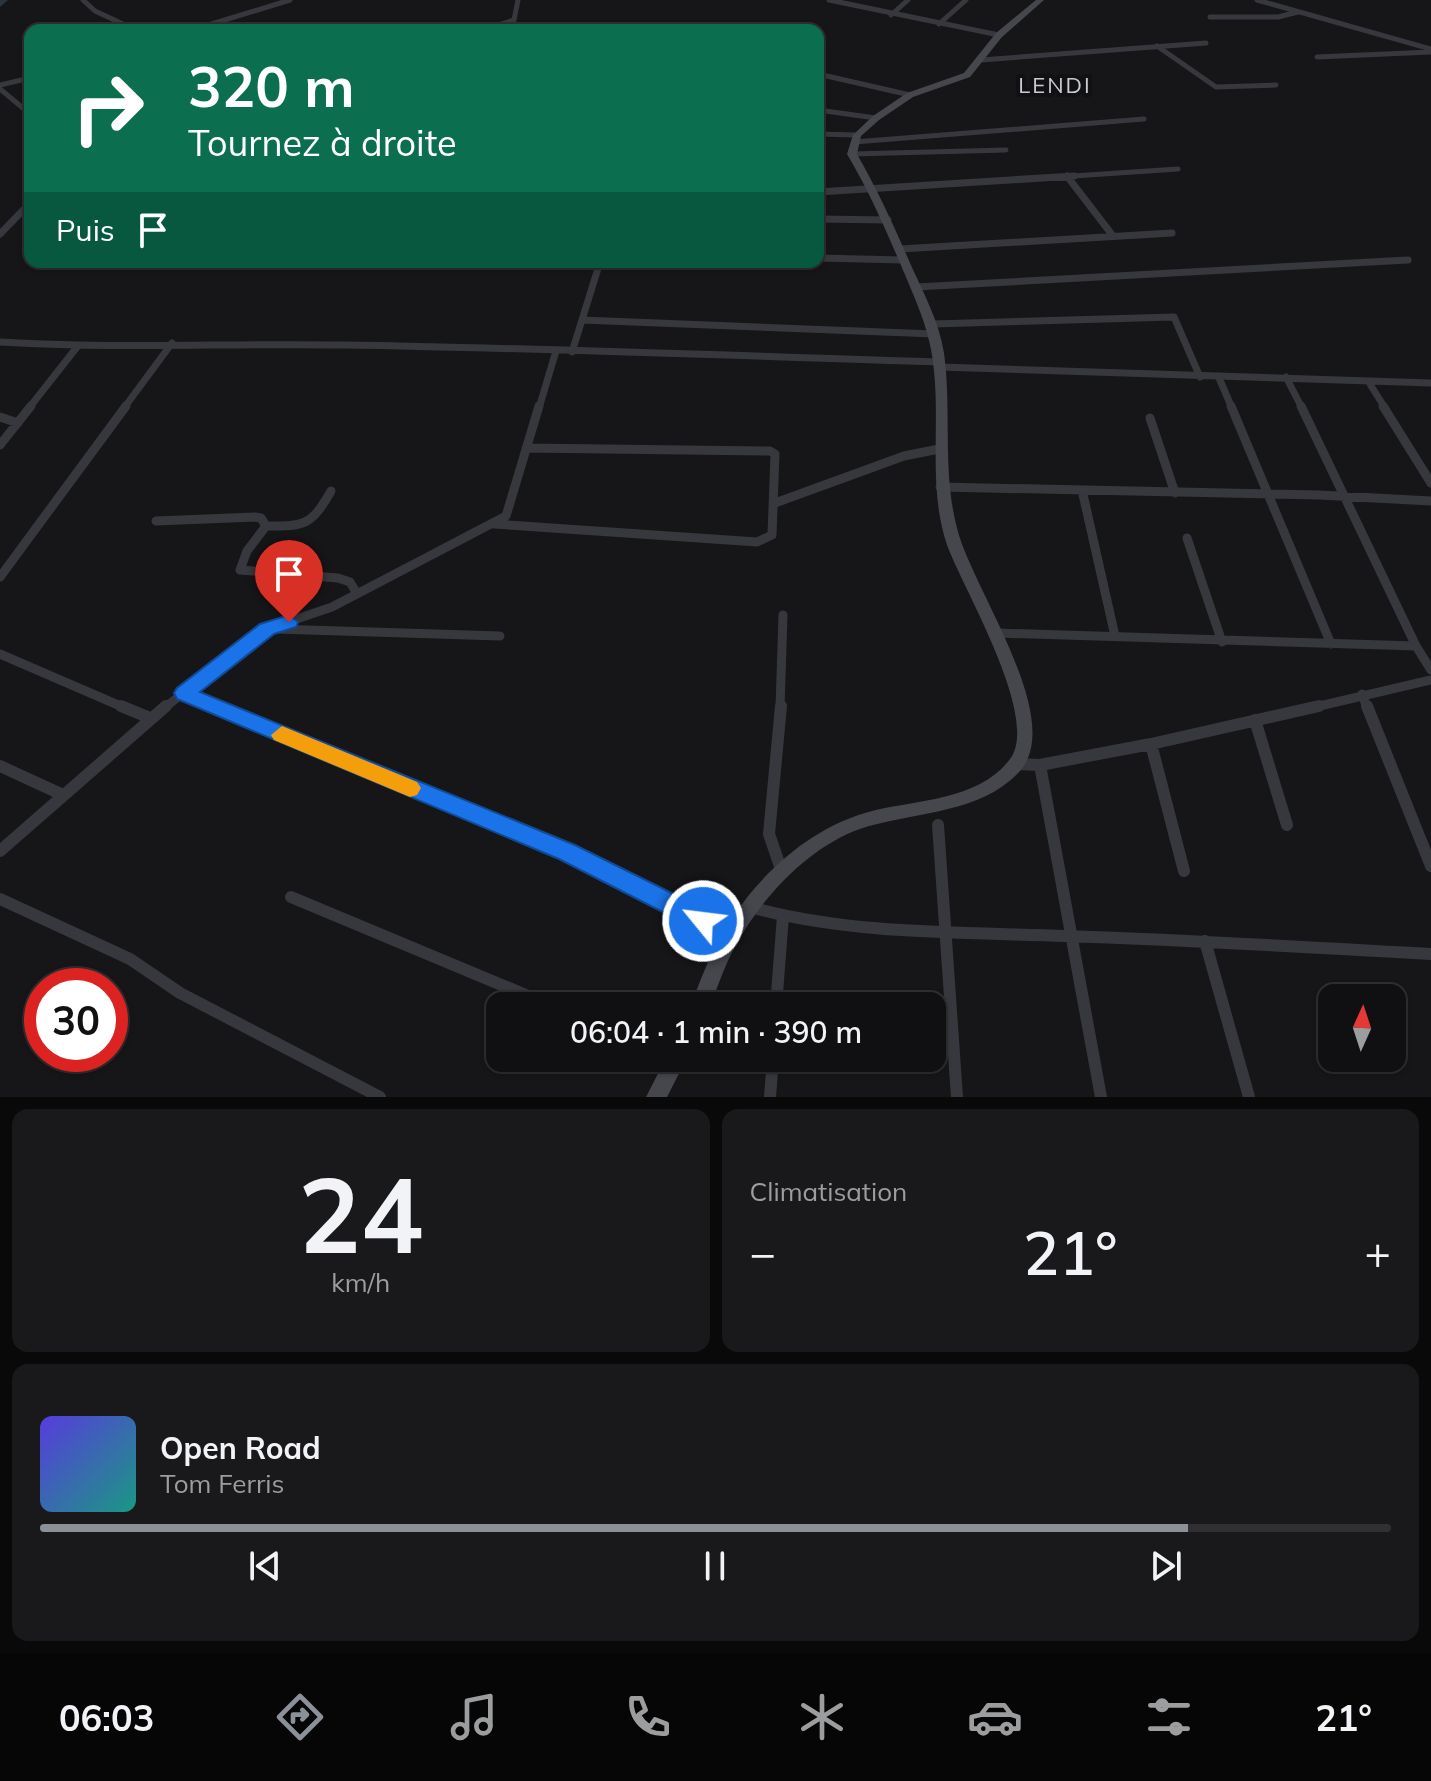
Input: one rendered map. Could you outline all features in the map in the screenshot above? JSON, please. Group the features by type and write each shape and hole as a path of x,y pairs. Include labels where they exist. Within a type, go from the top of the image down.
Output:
{"main road":[{"path":"706,992 731,936 750,907 783,873 826,837 852,825 965,796 994,782 1017,764 1027,741 1024,716 996,633 953,544 940,487 939,365 934,329 855,144 876,118 910,95 967,75 999,35 1040,0"},
{"path":"656,1097 669,1072"}],"street":[{"path":"83,0 95,11 123,24"},
{"path":"212,24 290,0"},
{"path":"502,24 514,20 518,0"},
{"path":"829,0 999,35"},
{"path":"891,15 908,0"},
{"path":"939,24 966,0"},
{"path":"1257,0 1431,51"},
{"path":"1210,17 1278,17 1300,12"},
{"path":"981,60 1206,43"},
{"path":"1157,46 1216,87 1276,85"},
{"path":"1317,57 1431,51"},
{"path":"824,75 910,95"},
{"path":"0,87 24,80"},
{"path":"0,87 24,109"},
{"path":"824,111 876,118"},
{"path":"855,144 1144,119"},
{"path":"824,136 855,144 1006,150"},
{"path":"824,192 1178,169"},
{"path":"1067,176 1113,236"},
{"path":"0,234 24,209"},
{"path":"824,219 888,220"},
{"path":"824,258 1172,233"},
{"path":"916,287 1408,260"},
{"path":"572,352 598,268"},
{"path":"582,320 934,329 1174,317 1200,377"},
{"path":"0,342 77,347 172,343 556,351 1219,378 1286,377 1431,383"},
{"path":"0,577 172,343"},
{"path":"0,445 77,347"},
{"path":"0,851 150,718 267,629 332,607 506,516 556,351"},
{"path":"1017,764 1040,765 1151,744 1362,694 1431,673 1347,496 1286,377"},
{"path":"1219,378 1331,644"},
{"path":"1368,381 1431,483"},
{"path":"0,417 18,423"},
{"path":"1150,418 1175,493"},
{"path":"494,524 757,542 772,535 775,454 770,451 526,448"},
{"path":"775,503 904,456 939,449"},
{"path":"940,487 1347,496 1431,501"},
{"path":"1082,490 1115,636"},
{"path":"266,526 310,524 331,491"},
{"path":"156,521 255,517 261,518 266,526"},
{"path":"266,526 247,551 240,570 259,574 324,575 350,582 356,592"},
{"path":"1187,538 1222,642"},
{"path":"783,615 780,726 769,834 783,873"},
{"path":"267,629 500,636"},
{"path":"996,633 1416,646"},
{"path":"0,654 150,718"},
{"path":"184,693 567,852 647,890 731,936"},
{"path":"1362,694 1431,866"},
{"path":"1255,720 1287,825"},
{"path":"1151,744 1184,871"},
{"path":"1040,765 1101,1097"},
{"path":"0,766 63,795"},
{"path":"938,825 957,1097"},
{"path":"291,897 518,992"},
{"path":"0,899 130,959 180,993 380,1097"},
{"path":"750,907 783,916 944,932 1205,941 1431,954"},
{"path":"777,992 783,916"},
{"path":"1205,941 1249,1097"},
{"path":"770,1097 772,1072"}],"waterway":[{"path":"0,4 3,0"}],"slow traffic":[{"path":"282,735 410,788"}],"district":[{"name":"LENDI","path":"1055,85"}],"route":[{"path":"289,622 267,629 184,693 567,852 703,921"}]}
